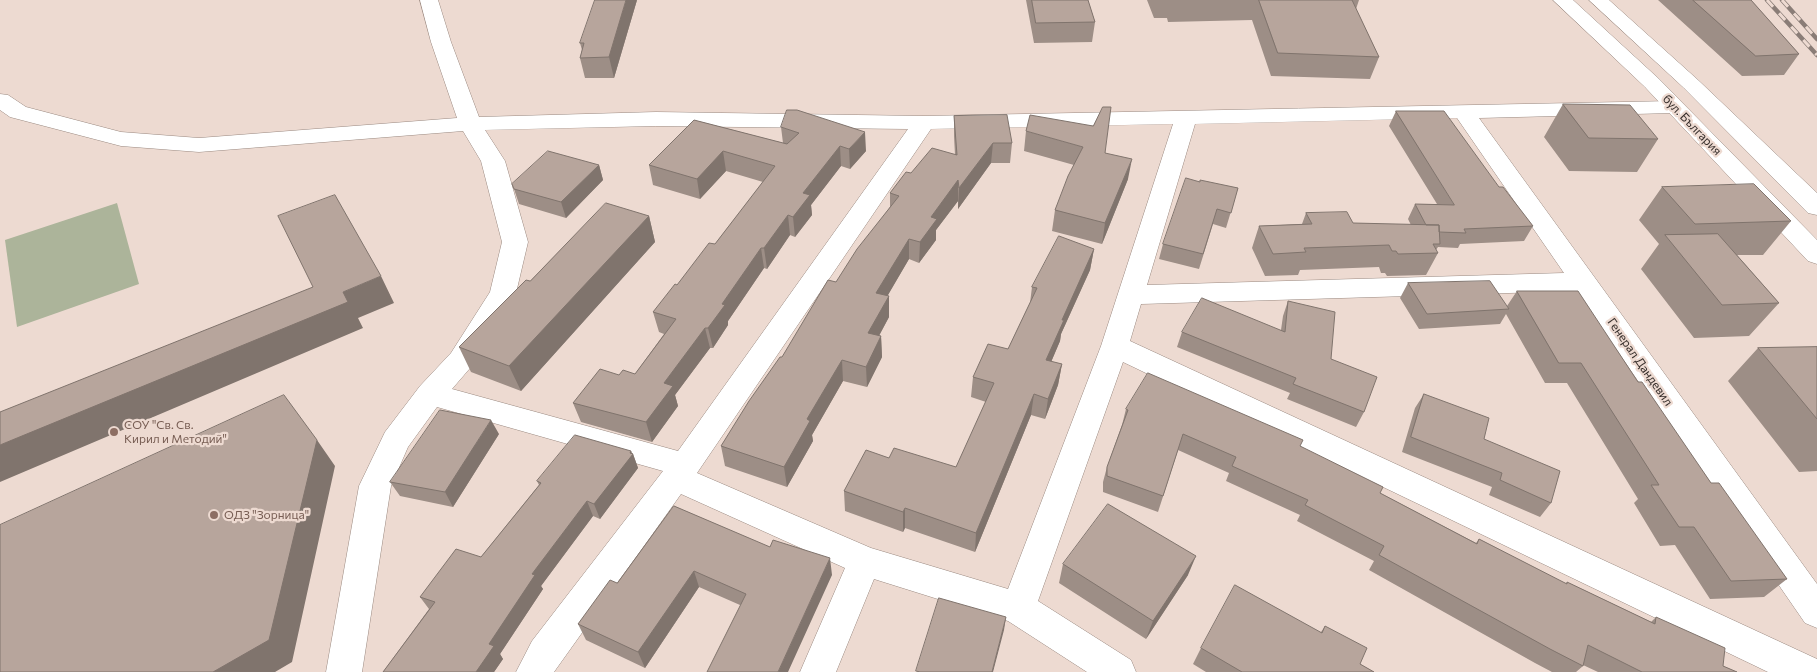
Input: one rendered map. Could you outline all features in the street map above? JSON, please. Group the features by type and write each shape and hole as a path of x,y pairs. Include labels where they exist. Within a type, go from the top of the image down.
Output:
{"street":[{"path":"344,672 375,486 396,441 430,394 461,360 503,293 516,242 493,161 470,124 441,42 429,0"},
{"name":"бул. България","path":"1562,0 1652,83 1817,255"},
{"path":"1598,0 1691,84 1817,207"},
{"path":"0,100 18,112 121,139 199,144 470,124 679,119 924,123 1673,107"},
{"name":"Генерал Дандевил","path":"1463,111 1817,612"},
{"path":"1018,608 1115,346 1186,117"},
{"path":"534,672 545,653 681,471 924,123"},
{"path":"1131,295 1584,282"},
{"path":"1115,346 1806,672"},
{"path":"430,394 681,471 866,561 1018,608 1118,672"},
{"path":"818,672 866,561"}],"green space":[{"path":"117,203 139,284 17,327 5,240"}],"building":[{"path":"595,0 626,0 609,57 580,58 584,43 580,43"},
{"path":"1032,0 1088,0 1095,22 1036,23"},
{"path":"1259,0 1352,0 1379,57 1278,53"},
{"path":"1693,0 1751,0 1799,54 1756,56"},
{"path":"1563,104 1630,105 1658,139 1589,138"},
{"path":"1103,107 1111,107 1105,153 1132,159 1105,223 1055,210 1068,176 1083,147 1026,131 1030,115 1093,126"},
{"path":"787,110 797,110 865,132 849,149 840,146 803,193 810,195 793,217 788,215 764,248 761,248 722,304 725,305 708,328 705,328 664,383 673,386 646,422 573,403 600,369 619,375 623,370 635,374 676,319 653,312 675,284 677,285 709,243 715,244 775,166 723,151 697,179 649,165 694,120 787,144 799,133 781,127"},
{"path":"1396,111 1444,111 1499,187 1503,187 1533,226 1464,229 1466,233 1439,232 1439,225 1426,225 1415,204 1454,205"},
{"path":"1007,115 1012,143 993,143 959,188 958,180 931,217 937,219 920,242 909,239 876,293 889,296 868,333 881,336 866,367 842,360 807,419 810,421 784,467 721,446 749,401 780,357 782,357 828,280 836,282 857,249 899,196 890,193 906,172 911,173 932,148 957,155 954,116"},
{"path":"548,151 599,165 561,202 514,189 512,184"},
{"path":"1186,178 1238,188 1231,213 1217,209 1203,254 1163,244"},
{"path":"1754,184 1791,221 1695,224 1662,187"},
{"path":"335,195 381,276 343,292 348,302 0,445 0,412 313,287 278,216"},
{"path":"606,203 649,216 509,366 459,347 526,280 530,281"},
{"path":"1347,212 1353,223 1439,225 1440,244 1433,244 1438,253 1398,254 1396,251 1392,251 1389,245 1304,248 1306,252 1273,254 1259,226 1312,224 1306,213"},
{"path":"1718,234 1779,303 1722,305 1665,235"},
{"path":"1059,236 1094,249 1046,360 1062,364 1048,399 1034,394 976,533 905,508 903,512 844,491 866,450 889,458 894,448 956,467 994,383 973,377 988,344 1008,349 1037,288 1032,287"},
{"path":"1490,281 1509,309 1427,314 1408,283"},
{"path":"1517,291 1578,291 1638,382 1642,382 1711,483 1719,483 1787,579 1731,581 1694,527 1679,527 1651,485 1659,485 1581,363 1559,363"},
{"path":"1202,298 1285,332 1288,301 1335,312 1331,359 1377,377 1364,412 1293,384 1296,378 1182,332"},
{"path":"1817,347 1817,419 1758,348"},
{"path":"1148,373 1303,440 1300,446 1383,487 1380,493 1477,544 1479,539 1567,584 1567,582 1655,624 1656,617 1725,648 1723,666 1737,672 1642,672 1588,645 1583,666 1379,555 1384,546 1305,505 1308,500 1232,466 1236,457 1183,434 1163,496 1107,476 1107,467 1128,410 1126,409"},
{"path":"1424,394 1489,418 1484,439 1560,471 1551,503 1500,480 1502,473 1411,437"},
{"name":"ОДЗ \"Зорница\"","path":"284,395 317,440 269,640 213,672 0,672 0,525"},
{"path":"440,410 491,420 445,492 390,482"},
{"path":"575,435 631,451 630,453 633,454 594,504 587,501 532,574 535,575 489,644 494,646 476,672 383,672 435,602 420,597 456,549 481,557 541,483 537,481"},
{"path":"1108,504 1196,556 1153,621 1063,564"},
{"path":"674,506 770,547 773,540 830,558 778,672 707,672 746,594 694,571 638,652 578,624 610,580 617,583"},
{"path":"1235,585 1322,633 1325,626 1367,648 1360,664 1374,672 1242,672 1201,648"},
{"path":"939,598 1006,617 992,672 916,671"}],"railway":[{"path":"1767,0 1817,55"},
{"path":"1782,0 1817,39"}],"place":[{"name":"СОУ \"Св. Св. Кирил и Методий\"","path":"114,432"},
{"name":"ОДЗ \"Зорница\"","path":"214,515"}]}
